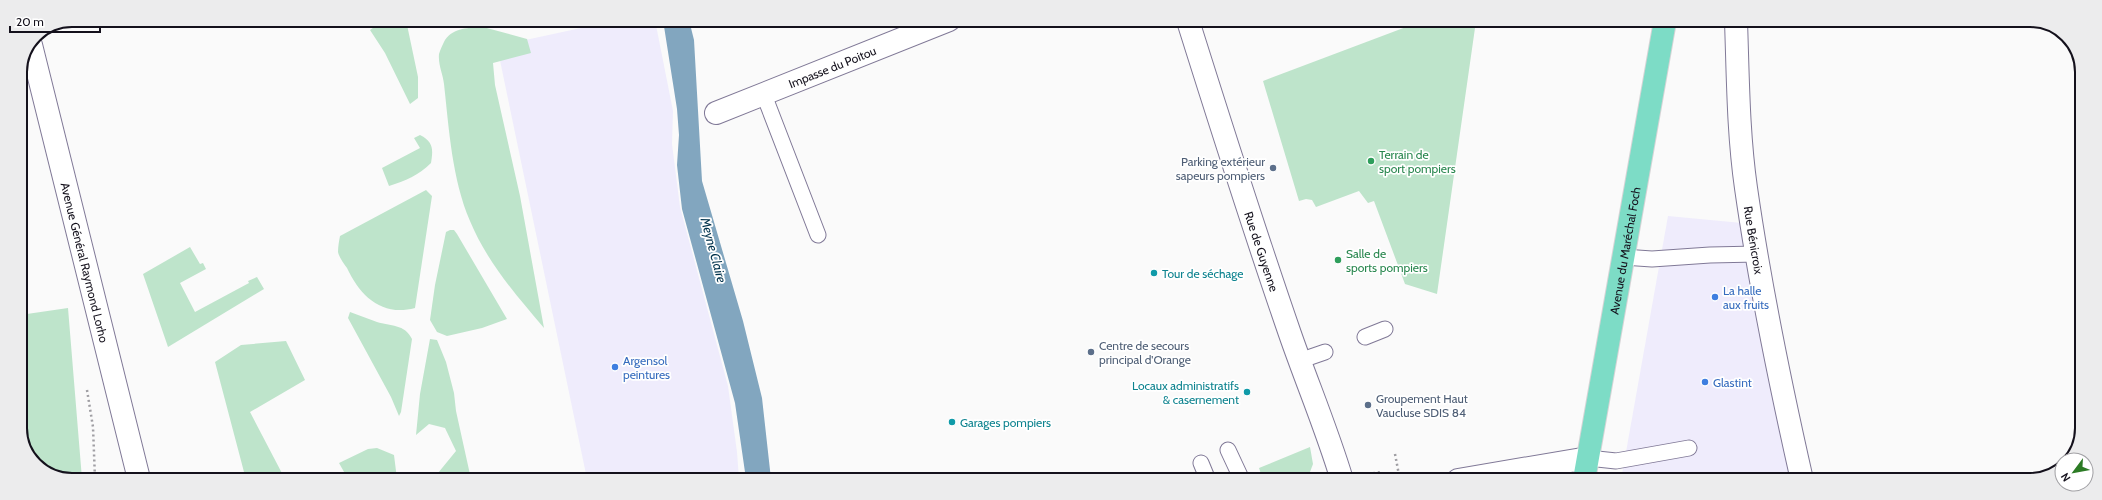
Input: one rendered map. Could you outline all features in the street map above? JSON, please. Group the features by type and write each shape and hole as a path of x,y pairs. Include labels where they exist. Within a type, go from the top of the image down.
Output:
{"main road":[{"name":"Avenue du Maréchal Foch","path":"1585,473 1664,27"}],"street":[{"name":"Impasse du Poitou","path":"716,113 932,27"},
{"name":"Rue de Guyenne","path":"1190,27 1228,149 1299,361 1325,426 1340,473"},
{"name":"Rue Bénicroix","path":"1736,27 1738,113 1746,187 1782,391 1800,473"},
{"name":"Avenue Général Raymond Lorho","path":"32,51 138,473"},
{"path":"1499,473 1588,458"}],"lane":[{"path":"764,94 818,235"},
{"path":"1623,257 1652,260 1710,255 1757,254"},
{"path":"1365,337 1385,329"},
{"path":"1299,361 1325,352"},
{"path":"1588,458 1616,461 1689,448"},
{"path":"1228,450 1239,473"},
{"path":"1201,463 1205,473"}],"path":[{"path":"1395,454 1399,473"}],"shaded area":[{"name":"Argensol peintures","path":"585,27 656,27 673,111 672,144 680,207 728,386 739,473 586,473 497,46"},
{"path":"1668,216 1742,223 1794,473 1622,473"}],"green space":[{"path":"374,27 407,27 418,77 418,98 410,104 385,53 370,30"},
{"path":"483,27 527,39 531,53 493,63 495,85 520,196 544,328 503,278 477,236 464,205 455,171 439,54 445,40 457,30"},
{"name":"Terrain de sport pompiers","path":"1406,27 1475,27 1437,294 1405,284 1374,201 1368,203 1359,191 1316,207 1312,200 1306,199 1299,201 1263,81"},
{"path":"420,135 428,140 432,147 431,163 412,177 389,186 382,168 420,148 414,138"},
{"path":"426,190 432,196 415,308 403,310 382,307 374,302 358,287 340,258 338,248 340,236"},
{"path":"454,230 457,234 507,319 482,328 447,336 437,332 430,320 435,285 446,232"},
{"path":"190,247 200,264 203,263 206,269 180,283 195,312 249,283 248,281 257,277 264,289 168,347 143,274"},
{"path":"68,308 82,473 63,472 49,467 38,458 30,445 27,431 27,314"},
{"path":"350,312 377,322 397,326 409,334 412,339 401,412 399,416 391,397 348,318"},
{"path":"430,339 437,340 446,362 454,393 456,411 470,473 438,473 456,451 445,428 429,424 416,435 420,394"},
{"path":"286,341 305,380 250,412 282,473 244,472 215,362 241,345"},
{"path":"1310,447 1313,464 1310,473 1261,473 1259,468"},
{"path":"377,448 394,455 396,473 345,473 339,463 368,449"}],"water":[{"name":"Meyne Claire","path":"664,27 691,27 694,40 702,181 743,321 762,398 770,473 745,473 735,403 682,209 677,165 679,135 677,109"}],"place":[{"name":"Terrain de sport pompiers","path":"1371,161"},
{"name":"Parking extérieur sapeurs pompiers","path":"1273,168"},
{"name":"Salle de sports pompiers","path":"1338,260"},
{"name":"Tour de séchage","path":"1154,273"},
{"name":"La halle aux fruits","path":"1715,297"},
{"name":"Centre de secours principal d'Orange","path":"1091,352"},
{"name":"Argensol peintures","path":"615,367"},
{"name":"Glastint","path":"1705,382"},
{"name":"Locaux administratifs & casernement","path":"1247,392"},
{"name":"Groupement Haut Vaucluse SDIS 84","path":"1368,405"},
{"name":"Garages pompiers","path":"952,422"}]}
